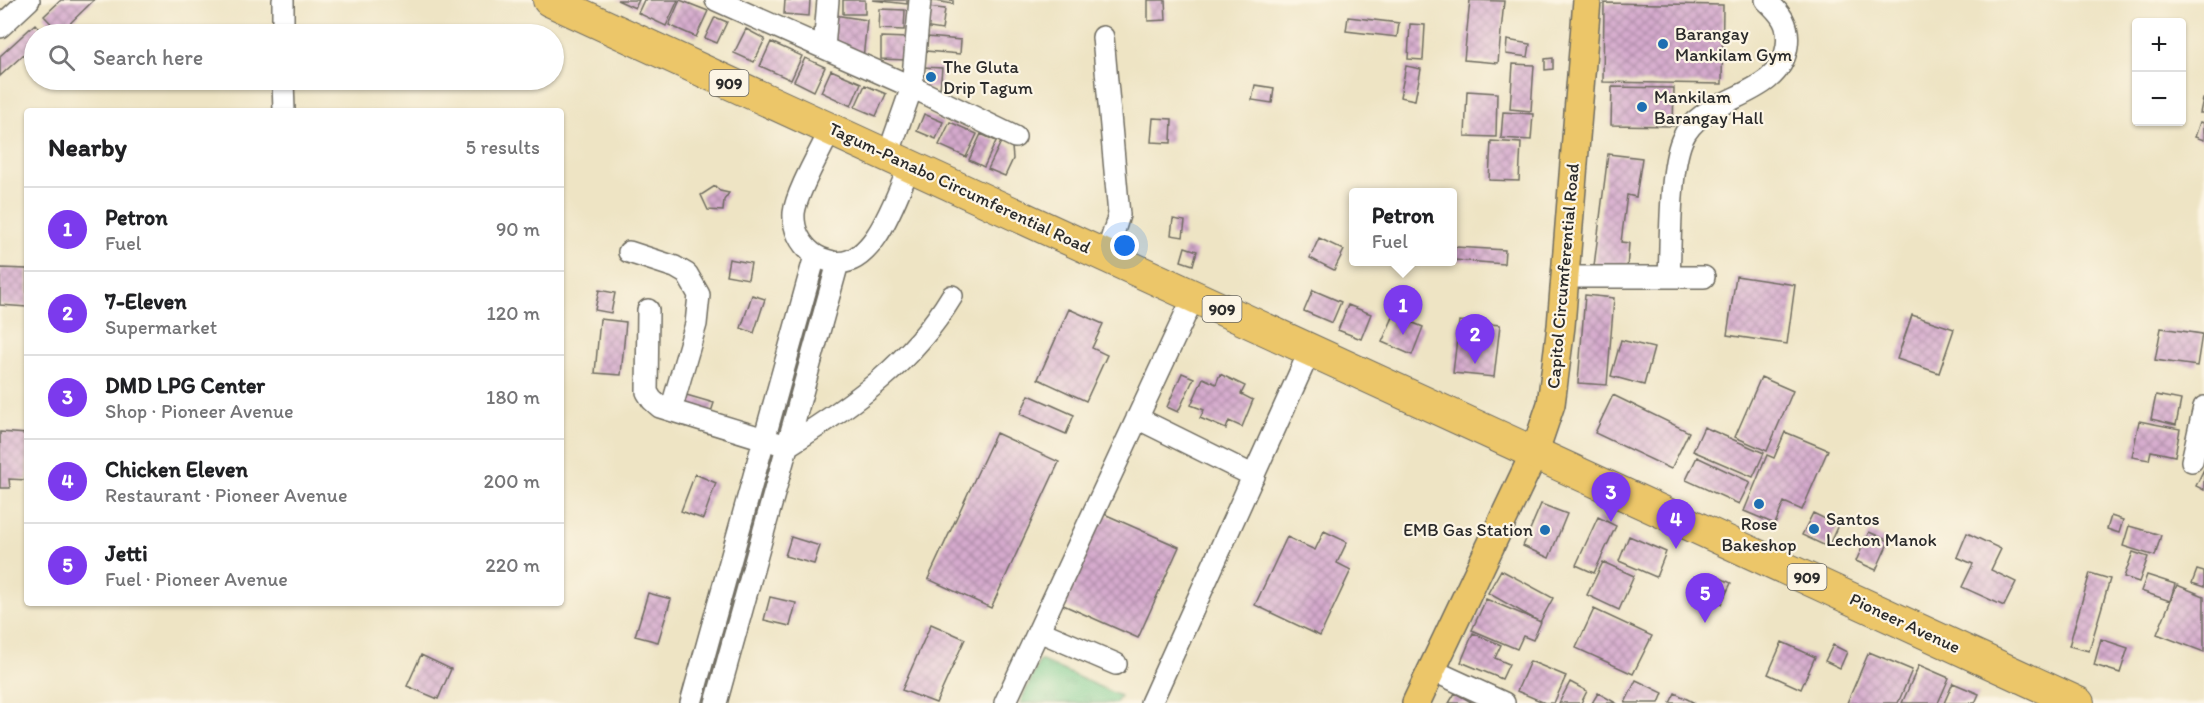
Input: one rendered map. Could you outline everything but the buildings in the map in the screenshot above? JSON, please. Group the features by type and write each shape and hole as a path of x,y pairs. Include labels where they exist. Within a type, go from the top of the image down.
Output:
{"highway":[{"name":"Tagum-Panabo Circumferential Road","path":"549,0 1311,348 1534,454"},
{"name":"Pioneer Avenue","path":"1534,454 2078,703"}],"main road":[{"name":"Capitol Circumferential Road","path":"1416,703 1534,454 1554,385 1587,0"}],"street":[{"path":"0,27 29,0"},
{"path":"283,0 283,24"},
{"path":"716,0 744,6 824,48 912,87 1015,137"},
{"path":"824,48 828,0"},
{"path":"831,129 795,207 794,215 800,239 815,256 838,263 856,258 872,244 899,160 912,87 920,0"},
{"path":"1669,277 1672,210 1682,141 1694,121 1761,83 1777,71 1786,54 1789,33 1783,16 1766,0"},
{"path":"1103,37 1119,215 1106,256"},
{"path":"284,90 284,108"},
{"path":"629,252 681,270 695,284 699,295 696,324 671,410"},
{"path":"691,703 815,256"},
{"path":"696,682 718,695 838,263"},
{"path":"1565,277 1704,277"},
{"path":"803,295 827,303"},
{"path":"787,446 862,395 907,358 932,329 952,296"},
{"path":"1005,703 1194,296"},
{"path":"648,310 647,392 652,400 671,410 787,446"},
{"path":"1151,703 1311,348"},
{"path":"2192,462 2204,407"},
{"path":"1137,418 1254,476"},
{"path":"1039,631 1116,664"},
{"path":"1432,670 1504,703"}],"green space":[{"path":"1040,660 1120,696 1116,703 1020,703"}],"place":[{"name":"Barangay Mankilam Gym","path":"1663,44"},
{"name":"The Gluta Drip Tagum","path":"931,77"},
{"name":"Mankilam Barangay Hall","path":"1642,107"},
{"name":"Petron","path":"1403,335"},
{"name":"7-Eleven","path":"1475,364"},
{"name":"Rose Bakeshop","path":"1759,504"},
{"name":"DMD LPG Center","path":"1611,522"},
{"name":"Santos Lechon Manok","path":"1814,529"},
{"name":"EMB Gas Station","path":"1545,530"},
{"name":"Chicken Eleven","path":"1676,549"},
{"name":"Jetti","path":"1705,623"}]}
